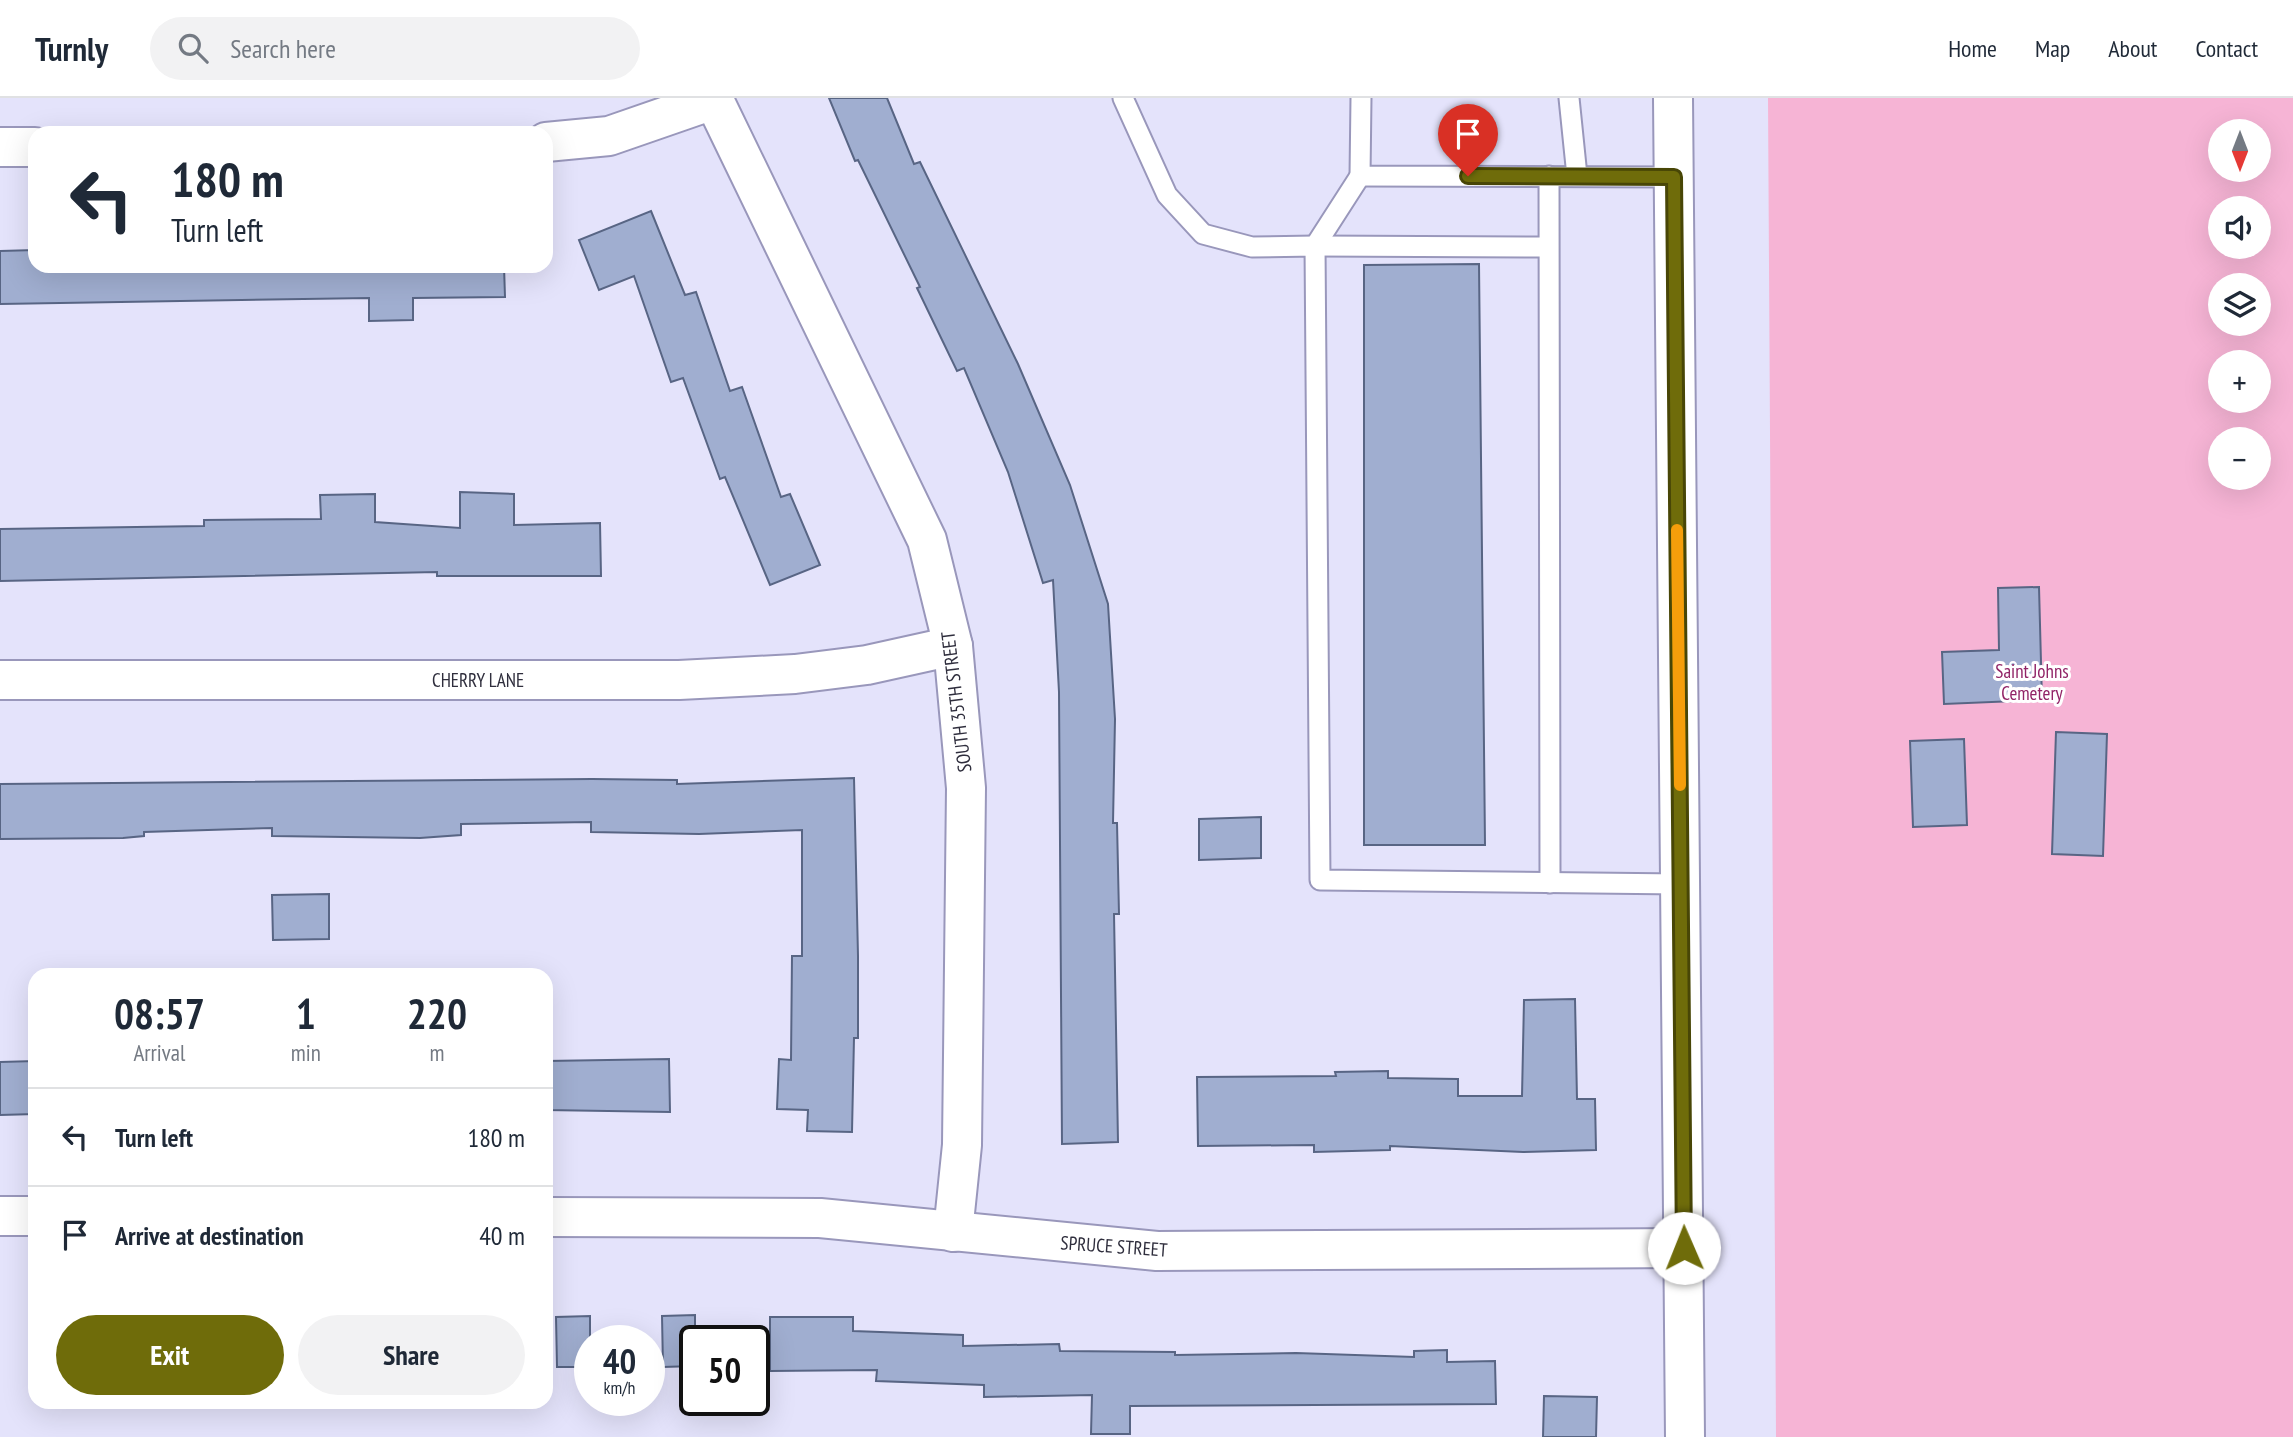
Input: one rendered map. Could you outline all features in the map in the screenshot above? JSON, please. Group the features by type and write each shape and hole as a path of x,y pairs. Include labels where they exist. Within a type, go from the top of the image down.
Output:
{"street":[{"path":"1673,98 1685,1437"},
{"path":"553,141 609,136 713,99"},
{"name":"SOUTH 35TH STREET","path":"713,99 927,540 953,646 966,788 962,1145 953,1232"},
{"path":"0,147 28,147"},
{"name":"CHERRY LANE","path":"0,680 679,680 795,674 867,665 953,646"},
{"path":"0,1216 28,1216"},
{"name":"SPRUCE STREET","path":"553,1217 820,1218 1157,1251 1684,1248"}],"lane":[{"path":"1123,98 1167,195 1203,234 1252,247 1548,247"},
{"path":"1361,98 1360,176 1315,246 1320,880 1681,884"},
{"path":"1569,98 1577,176"},
{"path":"1360,176 1674,177"},
{"path":"1549,177 1549,883"}],"green space":[{"name":"Saint Johns Cemetery","path":"1768,98 2293,98 2293,1437 1776,1437"}],"building":[{"path":"829,98 887,98 914,164 920,162 1018,364 1070,485 1108,604 1115,719 1113,823 1117,823 1119,914 1114,914 1118,1142 1062,1144 1059,692 1053,580 1043,583 1008,472 964,368 957,371 917,288 920,287 858,160 855,161"},
{"path":"651,211 685,295 696,292 730,391 742,387 781,497 790,494 820,565 770,585 725,477 720,479 683,378 671,382 634,276 599,290 579,240"},
{"path":"28,250 28,273 504,273 505,297 413,298 413,320 369,321 369,298 0,304 0,251"},
{"path":"1479,264 1485,845 1364,845 1364,265"},
{"path":"460,492 514,494 514,525 600,523 601,576 437,576 437,572 0,581 0,529 204,526 204,520 321,519 320,495 375,494 375,522 460,528"},
{"path":"2039,587 2042,700 1944,704 1942,652 1999,650 1998,588"},
{"path":"2056,732 2107,734 2103,856 2052,854"},
{"path":"1964,739 1967,825 1913,827 1910,741"},
{"path":"854,778 858,1038 854,1038 852,1132 807,1131 808,1110 777,1109 779,1059 791,1060 792,956 802,956 802,830 699,834 591,832 591,822 461,824 461,835 420,838 272,836 272,828 144,832 144,836 123,838 0,839 0,784 592,779 677,780 677,784"},
{"path":"1261,817 1261,858 1199,860 1199,819"},
{"path":"329,894 329,939 273,940 272,895"},
{"path":"1575,999 1577,1099 1595,1099 1596,1150 1523,1152 1390,1146 1390,1150 1314,1152 1314,1145 1198,1146 1197,1077 1336,1076 1335,1072 1388,1071 1388,1078 1458,1079 1458,1096 1522,1096 1524,1000"},
{"path":"669,1059 670,1112 553,1110 553,1061"},
{"path":"28,1061 28,1114 0,1115 0,1062"},
{"path":"695,1315 695,1325 679,1325 679,1366 665,1367 665,1325 662,1325 662,1316"},
{"path":"590,1316 590,1325 574,1325 574,1367 557,1367 556,1317"},
{"path":"770,1317 853,1317 853,1331 963,1335 963,1346 1059,1344 1060,1351 1414,1357 1414,1351 1447,1350 1447,1362 1495,1361 1496,1404 1130,1406 1130,1434 1091,1434 1092,1395 984,1397 984,1385 876,1381 877,1370 770,1371"},
{"path":"1544,1396 1597,1397 1596,1437 1543,1437"}],"slow traffic":[{"path":"1677,530 1680,785"}],"route":[{"path":"1468,176 1674,177 1684,1248"}]}
